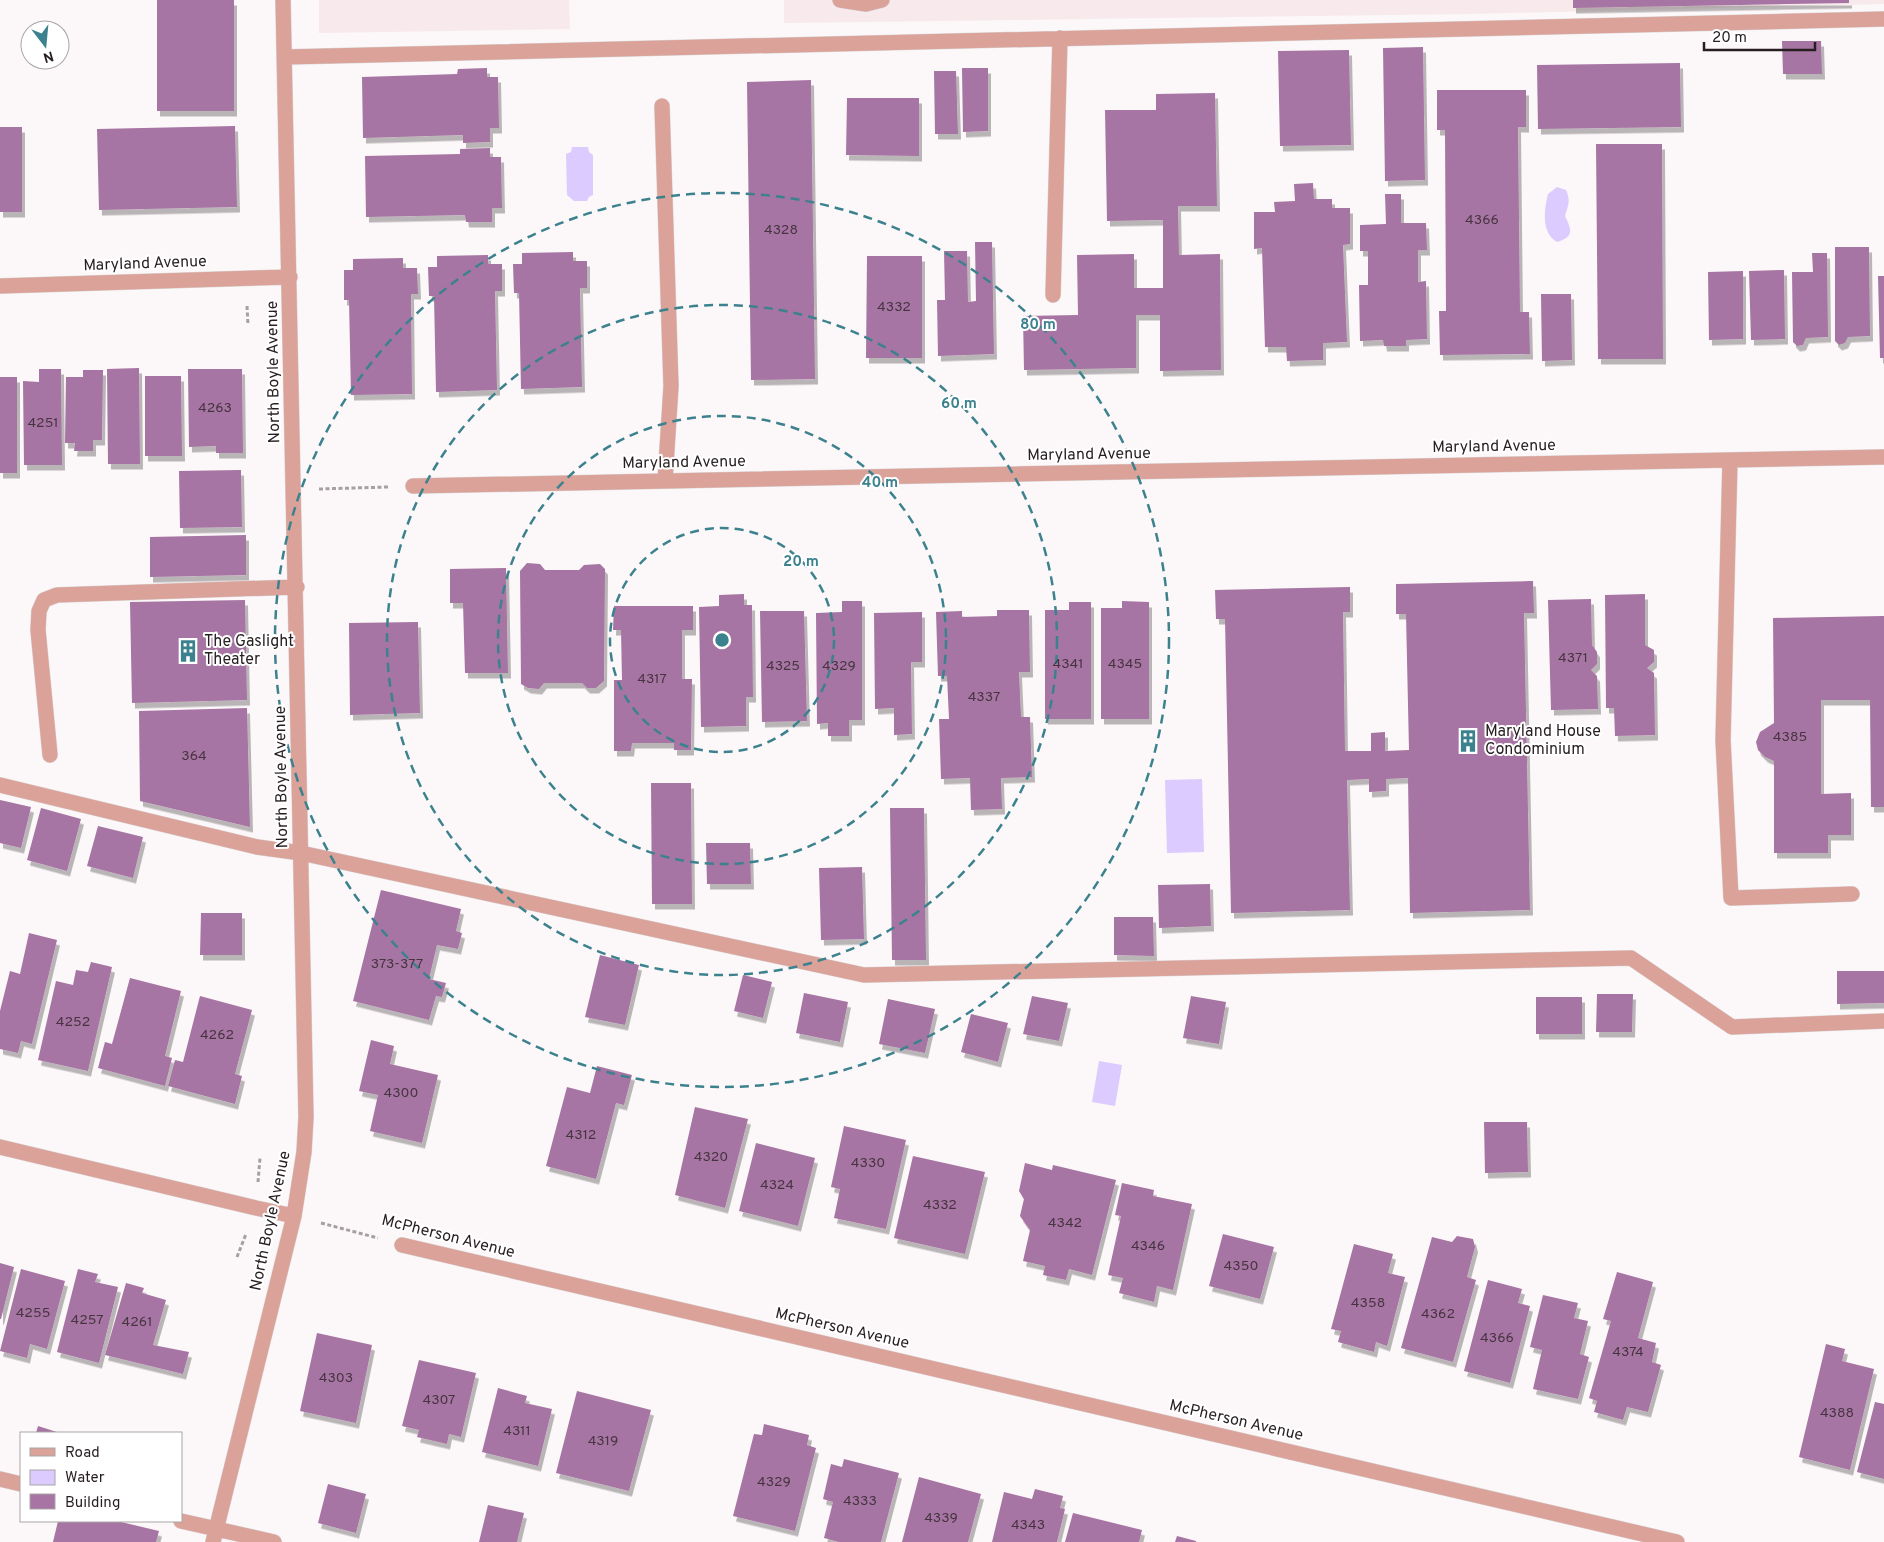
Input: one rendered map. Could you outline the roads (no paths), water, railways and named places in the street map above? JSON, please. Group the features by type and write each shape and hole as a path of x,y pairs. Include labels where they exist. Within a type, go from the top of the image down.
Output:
{"street":[{"name":"North Boyle Avenue","path":"215,1535 294,1216 304,1152 306,1117 284,0"},
{"path":"840,0 866,4 882,0"},
{"path":"285,57 1884,20"},
{"path":"1053,295 1060,38"},
{"path":"662,106 671,386 665,481"},
{"name":"Maryland Avenue","path":"0,286 290,277"},
{"name":"Maryland Avenue","path":"412,486 1884,457"},
{"path":"1730,460 1723,740 1731,898 1852,894"},
{"path":"50,755 38,630 39,612 44,600 57,595 297,587"},
{"path":"0,785 257,846 301,853 864,975 1630,958 1732,1027 1884,1021"},
{"path":"0,1147 294,1216"},
{"name":"McPherson Avenue","path":"402,1245 1677,1542"},
{"path":"0,1479 20,1484"},
{"path":"182,1521 215,1535 274,1542"}],"water":[{"path":"572,147 588,147 589,152 593,155 593,195 587,201 574,201 567,195 566,154 571,152"},
{"path":"1557,187 1566,190 1568,194 1565,216 1570,232 1566,238 1557,242 1548,233 1545,221 1545,207 1548,194"},
{"path":"1202,779 1204,852 1167,853 1165,780"},
{"path":"1099,1061 1122,1065 1115,1106 1092,1102"}],"place":[{"name":"The Gaslight Theater","path":"188,651"},
{"name":"Maryland House Condominium","path":"1468,741"}]}
